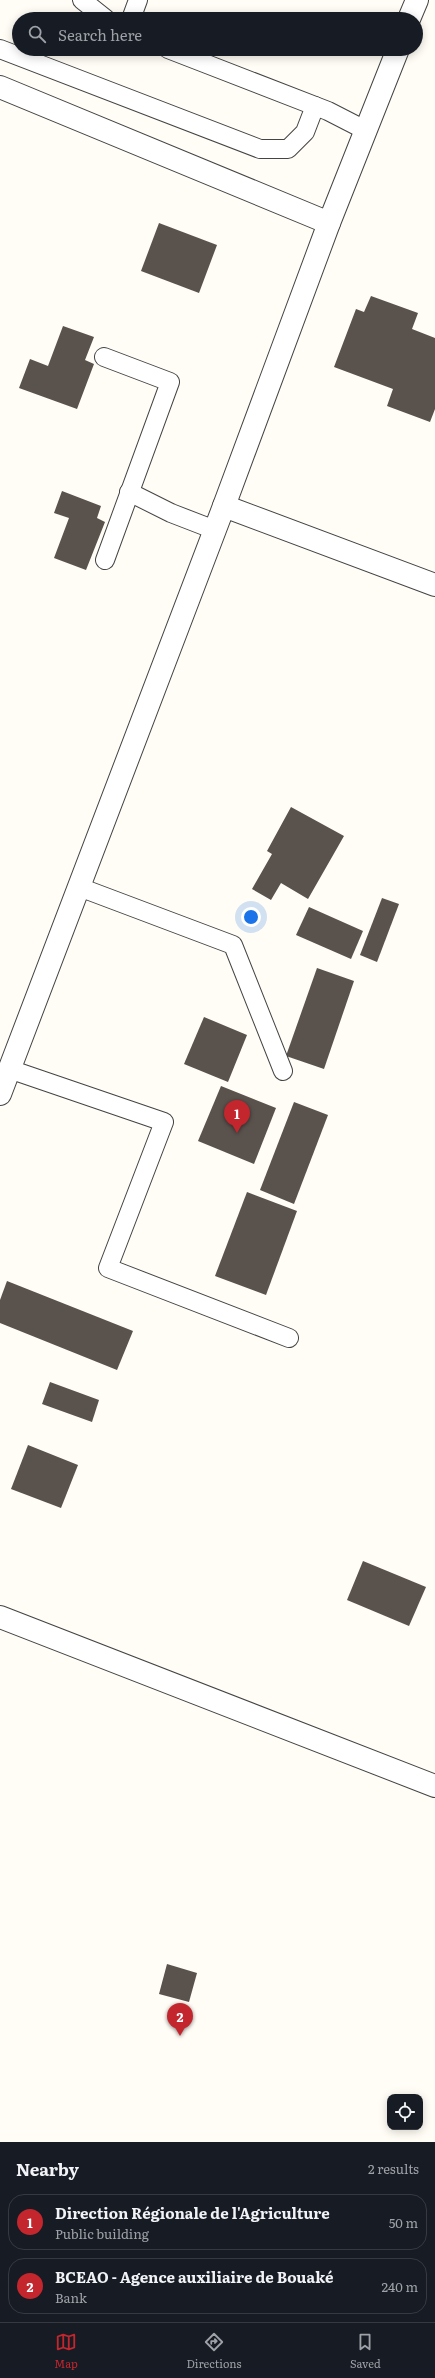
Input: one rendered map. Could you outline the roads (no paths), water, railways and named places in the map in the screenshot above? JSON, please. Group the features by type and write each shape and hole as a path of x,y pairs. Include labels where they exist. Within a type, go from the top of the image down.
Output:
{"street":[{"path":"412,12 417,0"},
{"path":"0,1094 215,530 329,223 367,132 395,56"},
{"path":"0,87 329,223"},
{"path":"224,506 435,585"},
{"path":"0,1617 435,1786"}],"lane":[{"path":"82,0 97,12"},
{"path":"134,12 138,0"},
{"path":"0,49 12,54"},
{"path":"18,56 260,149 288,149 305,132 315,106"},
{"path":"186,56 315,106 367,132"},
{"path":"104,357 170,382 104,560"},
{"path":"129,492 171,513 215,530"},
{"path":"79,887 232,945 283,1071"},
{"path":"9,1069 164,1122 108,1268 289,1338"}],"place":[{"name":"Direction Régionale de l'Agriculture","path":"237,1133"},
{"name":"BCEAO - Agence auxiliaire de Bouaké","path":"180,2036"}]}
